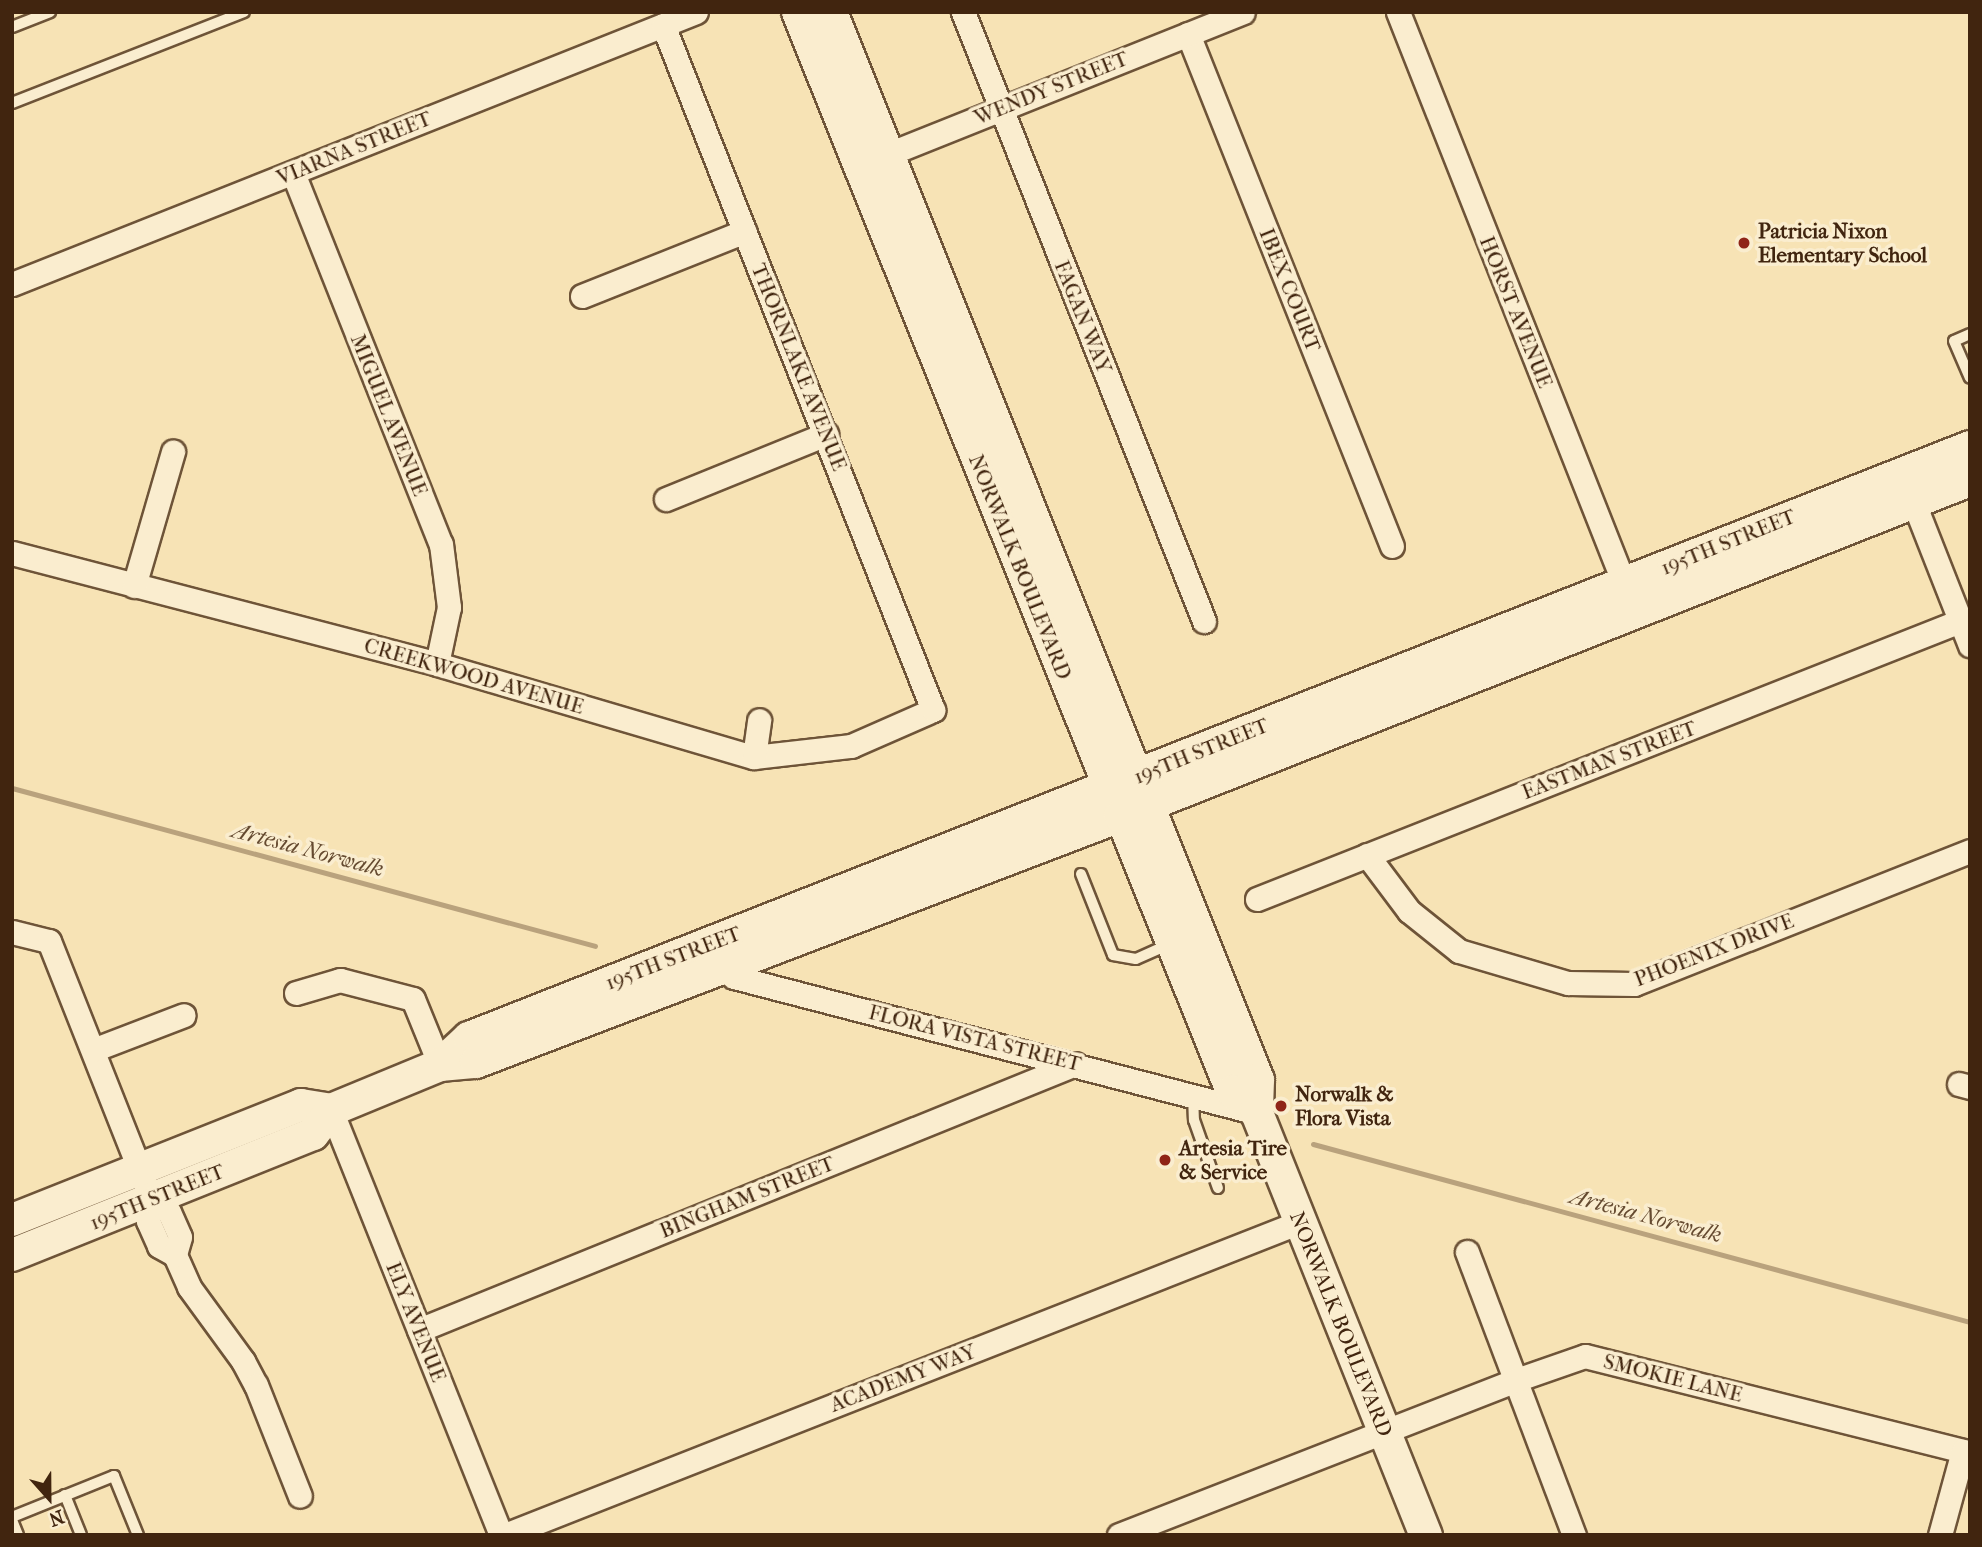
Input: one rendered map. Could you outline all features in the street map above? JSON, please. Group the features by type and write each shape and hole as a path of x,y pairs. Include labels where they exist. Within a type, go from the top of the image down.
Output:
{"street":[{"name":"VIARNA STREET","path":"12,284 696,12"},
{"name":"NORWALK BOULEVARD","path":"799,12 874,160 1128,796 1258,1080 1257,1113 1426,1535"},
{"name":"NORWALK BOULEVARD","path":"831,12 874,160"},
{"name":"FAGAN WAY","path":"962,12 1204,621"},
{"name":"WENDY STREET","path":"874,160 1244,12"},
{"name":"HORST AVENUE","path":"1398,12 1630,598"},
{"name":"THORNLAKE AVENUE","path":"663,25 933,710"},
{"name":"IBEX COURT","path":"1188,34 1392,546"},
{"name":"MIGUEL AVENUE","path":"293,173 441,544 449,607 437,664"},
{"path":"582,296 745,231"},
{"path":"666,499 826,434"},
{"name":"195TH STREET","path":"12,1255 313,1135 331,1110 440,1065 476,1062 716,955 1128,796 1908,488 1970,447"},
{"path":"134,586 173,452"},
{"name":"195TH STREET","path":"1908,488 1970,480"},
{"path":"1908,488 1970,645"},
{"name":"CREEKWOOD AVENUE","path":"12,553 437,664 754,757 851,746 933,710"},
{"name":"EASTMAN STREET","path":"1257,898 1961,621"},
{"path":"754,757 759,720"},
{"name":"NORWALK BOULEVARD","path":"1128,796 1171,943 1232,1091 1257,1113"},
{"name":"PHOENIX DRIVE","path":"1367,855 1409,911 1459,951 1568,983 1634,984 1970,851"},
{"path":"12,932 49,941 151,1199 169,1212 180,1237 175,1255 189,1287 243,1361 257,1385 300,1496"},
{"name":"FLORA VISTA STREET","path":"716,955 734,977 1193,1094 1257,1113"},
{"path":"296,993 340,979 413,999 440,1065"},
{"path":"93,1050 184,1014"},
{"name":"BINGHAM STREET","path":"419,1330 1075,1064"},
{"name":"195TH STREET","path":"12,1220 301,1105 331,1110"},
{"name":"ELY AVENUE","path":"331,1110 503,1535"},
{"name":"ACADEMY WAY","path":"503,1535 1300,1222"},
{"path":"1467,1252 1574,1535"},
{"name":"SMOKIE LANE","path":"1119,1535 1516,1380 1585,1356 1966,1452"},
{"path":"1940,1535 1966,1452"}],"lane":[{"path":"12,27 50,12"},
{"path":"12,103 244,12"},
{"path":"1970,334 1954,341 1970,378"},
{"path":"1081,874 1114,955 1136,959 1171,943"},
{"path":"1193,1094 1194,1121 1218,1188"},
{"path":"18,1535 12,1518 114,1476 138,1535"},
{"path":"65,1495 81,1535"}],"waterway":[{"name":"Artesia Norwalk","path":"12,788 595,946"},
{"name":"Artesia Norwalk","path":"1313,1144 1970,1322"}],"place":[{"name":"Patricia Nixon Elementary School","path":"1744,243"},
{"name":"Norwalk & Flora Vista","path":"1281,1106"},
{"name":"Artesia Tire & Service","path":"1165,1160"}]}
